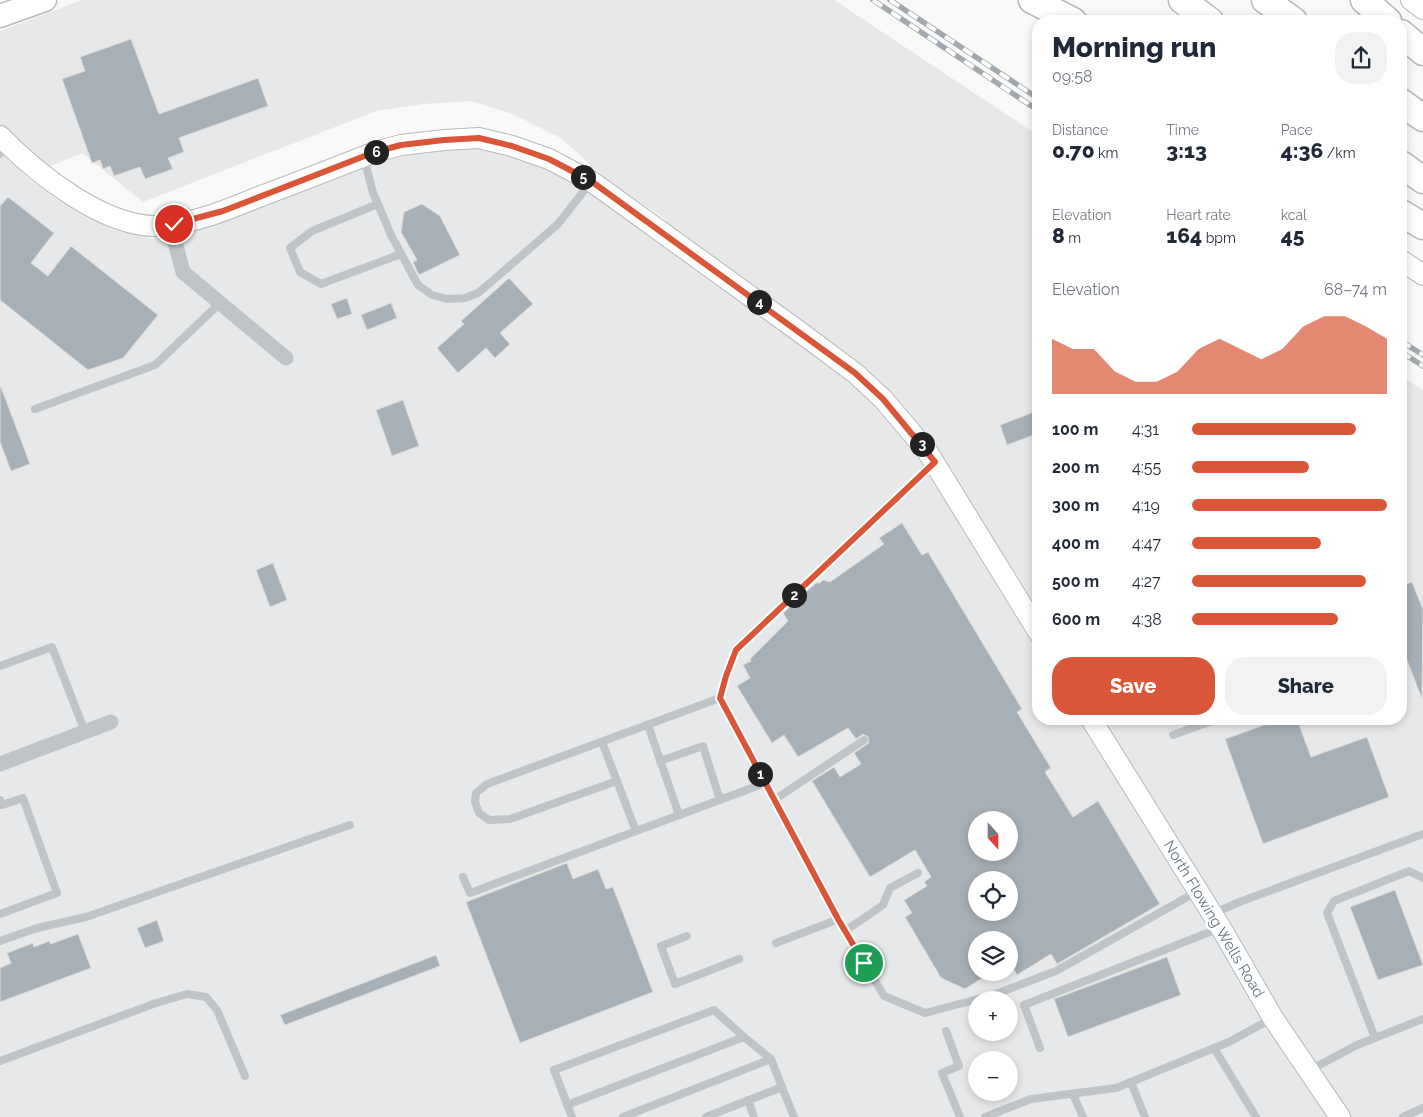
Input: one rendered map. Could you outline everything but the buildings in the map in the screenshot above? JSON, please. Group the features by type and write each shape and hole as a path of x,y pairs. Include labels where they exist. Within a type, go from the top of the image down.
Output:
{"highway":[{"path":"1032,0 1061,15"},
{"path":"1182,0 1202,15"},
{"path":"1265,0 1286,15"},
{"path":"1364,0 1381,15"},
{"path":"1407,37 1423,52"},
{"path":"1407,106 1423,118"},
{"path":"1407,168 1423,180"},
{"path":"1407,217 1423,226"}],"main road":[{"path":"0,16 45,0"}],"street":[{"path":"1032,0 1052,15"},
{"path":"1411,0 1423,9"},
{"path":"3,145 65,191 104,213 128,222 158,226 174,224 223,211 364,157 401,145 479,138 512,146 549,159 591,181 855,373 889,406 935,462 1032,621"},
{"path":"174,224 175,242 183,272 286,358"},
{"path":"1407,264 1423,275"},
{"path":"0,764 111,722"},
{"name":"North Flowing Wells Road","path":"1095,725 1198,890 1273,1018 1340,1117"}],"lane":[{"path":"364,157 373,193 401,254 418,285 432,295 447,299 465,298 478,293 558,224 591,181"},
{"path":"378,204 312,231 290,248 300,272 321,284 401,254"},
{"path":"34,409 155,365 220,303"},
{"path":"935,462 736,650 720,698 838,919 884,996 925,1013 993,995 1056,972 1198,890"},
{"path":"0,666 52,647 85,732"},
{"path":"617,781 510,819 489,820 479,813 475,802 476,793 487,784 720,698"},
{"path":"648,725 679,815"},
{"path":"1173,735 1200,725"},
{"path":"774,800 864,740"},
{"path":"602,742 636,831"},
{"path":"660,761 702,746 720,800"},
{"path":"463,877 470,893 765,783"},
{"path":"0,914 57,893 23,798 1,803"},
{"path":"0,941 37,928 86,917 350,825"},
{"path":"1040,1048 1024,1005 1216,921 1242,901 1423,834"},
{"path":"1375,1038 1327,913 1334,901 1408,871 1423,878"},
{"path":"845,931 883,905 890,888 918,873"},
{"path":"776,942 838,919"},
{"path":"687,936 661,946 674,984 739,958"},
{"path":"0,1061 156,1003 187,994 206,997 217,1010 245,1076"},
{"path":"572,1117 554,1070 714,1010 771,1059 794,1117"},
{"path":"986,1117 1031,1099 1116,1088 1229,1042 1273,1018"},
{"path":"1308,1071 1357,1045 1423,1019"},
{"path":"946,1031 959,1066 942,1073 960,1117"},
{"path":"567,1105 744,1037"},
{"path":"1214,1048 1256,1117"},
{"path":"623,1117 771,1059"},
{"path":"1131,1082 1145,1117"},
{"path":"706,1117 782,1087"},
{"path":"1073,1094 1083,1117"},
{"path":"748,1100 754,1117"},
{"path":"1403,1117 1423,1108"}],"shaded area":[{"path":"82,0 834,0 1032,131 1032,725 1407,725 1407,380 1423,390 1423,1117 0,1117 0,31","holes":["471,101 513,114 561,138 606,179 666,220 654,235 605,200 535,161 475,146 388,156 193,231 153,239 114,230 80,214 26,176 82,153 143,202 376,111 423,104"]}],"railway":[{"path":"873,0 1032,106"},
{"path":"890,0 1032,94"},
{"path":"1407,345 1423,355"},
{"path":"1407,356 1423,366"}],"route":[{"path":"174,224 223,211 375,152 401,145 479,138 512,146 549,159 591,181 855,373 883,399 935,462 736,650 720,698 838,919 864,963"}]}
